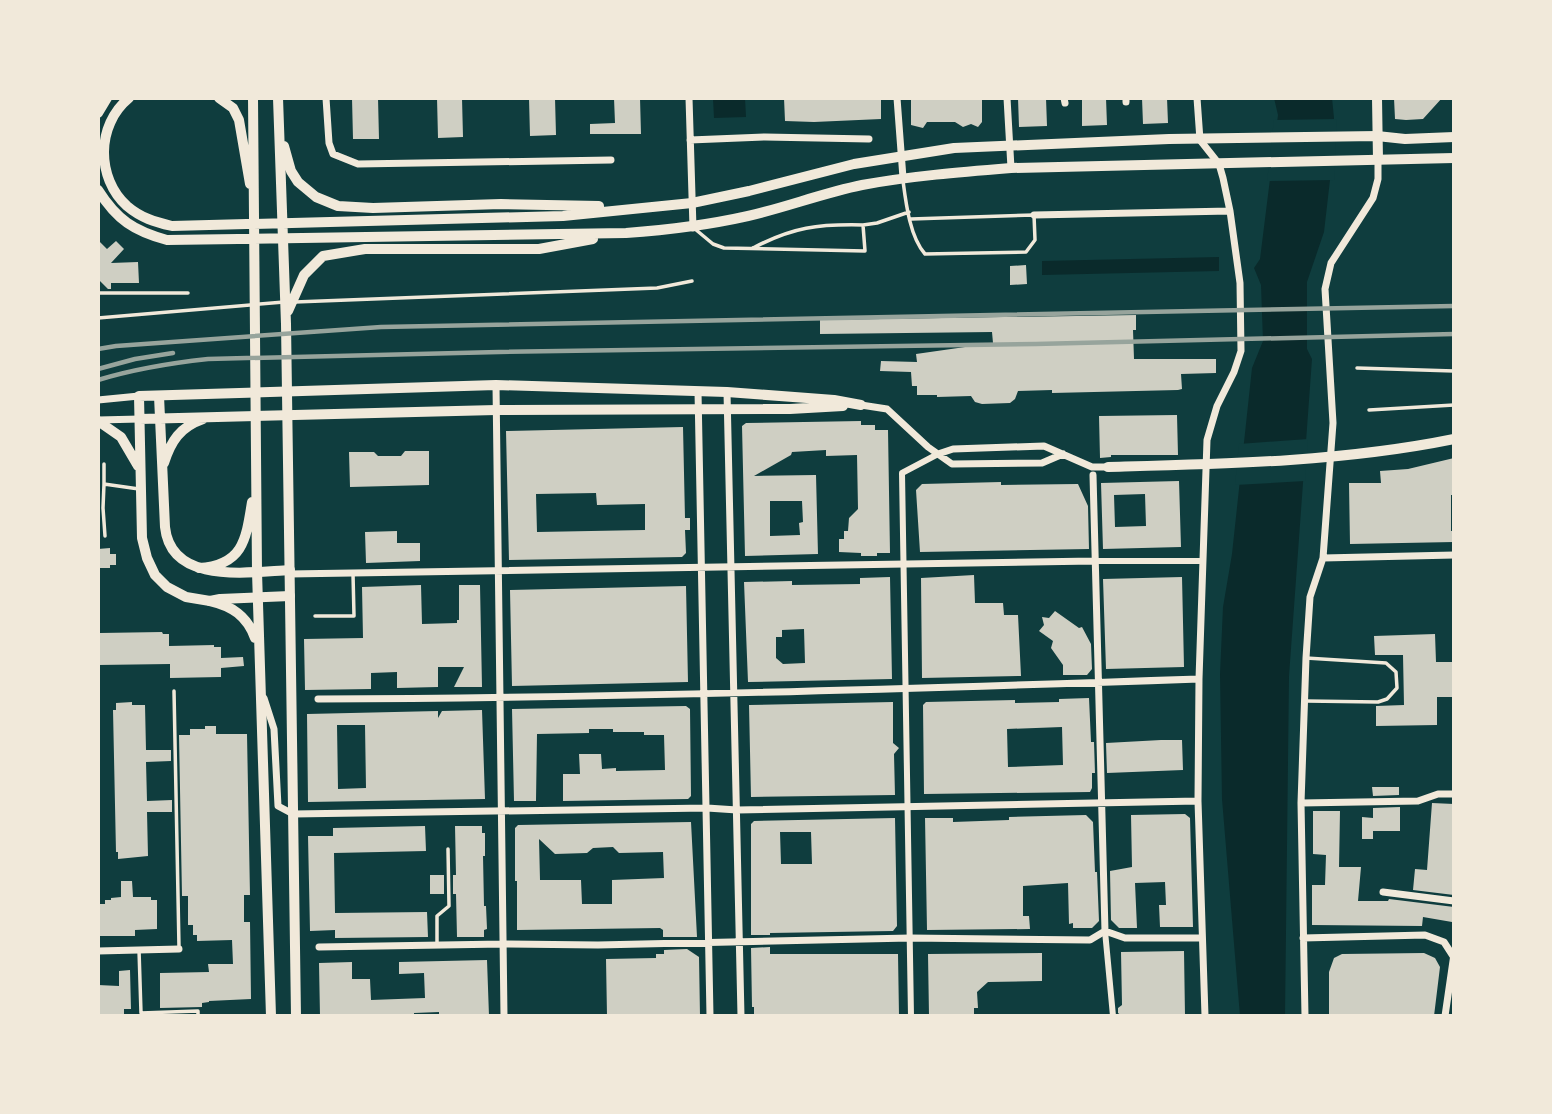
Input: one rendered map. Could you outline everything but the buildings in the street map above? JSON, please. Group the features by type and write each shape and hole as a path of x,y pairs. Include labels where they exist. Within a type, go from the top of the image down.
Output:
{"main road":[{"path":"98,113 107,98"},
{"path":"129,98 113,116 106,132 101,153 109,179 114,190 127,205 148,220 172,226 563,216 692,202 749,191 854,164 954,148 1248,138 1454,137"},
{"path":"219,98 233,108 239,120 243,156 256,204"},
{"path":"253,98 259,684 271,1016"},
{"path":"278,98 290,572 296,1016"},
{"path":"277,119 286,158 298,183 316,197 338,206 373,208 501,204 634,207"},
{"path":"98,190 118,218 142,233 167,240 626,233 694,228 818,195 903,178 1011,168 1454,158"},
{"path":"285,324 288,308 304,275 323,256 365,249 539,249 626,233"},
{"path":"199,568 228,561 243,544 257,468"},
{"path":"210,601 229,608 244,618 259,650"}],"street":[{"path":"327,98 329,143 333,154 358,164 611,160"},
{"path":"689,98 694,228"},
{"path":"897,98 903,178"},
{"path":"1007,98 1011,168"},
{"path":"1197,98 1200,140 1219,164 1230,211 1240,283 1241,351 1217,406 1207,440 1198,801 1205,1016"},
{"path":"1305,1016 1301,803 1306,658 1310,597 1323,558 1333,423 1325,281 1331,263 1373,198 1378,179 1377,98"},
{"path":"690,140 765,137 869,139"},
{"path":"1034,215 1230,211"},
{"path":"496,385 504,1016"},
{"path":"98,400 139,396 496,385 727,392 834,400 887,409 928,447 952,464 1042,463 1063,454"},
{"path":"698,391 710,1016"},
{"path":"727,392 741,1016"},
{"path":"139,396 144,548 155,575 176,593 197,600 290,596"},
{"path":"159,396 168,544 179,558 212,571 498,572 1202,561"},
{"path":"98,421 496,410 727,410 860,405"},
{"path":"162,471 168,450 177,435 190,424 210,417"},
{"path":"98,421 121,436 140,470"},
{"path":"911,1016 902,473 953,449 1044,446 1092,471 1108,467 1307,458 1412,447 1454,439"},
{"path":"1092,471 1105,931 1113,1016"},
{"path":"1323,558 1454,555"},
{"path":"318,699 500,698 905,689 1199,679"},
{"path":"259,684 274,729 278,806 293,814 707,808 737,810 1198,801"},
{"path":"1301,803 1418,801 1438,794 1454,794"},
{"path":"1383,892 1454,901"},
{"path":"1105,931 1125,938 1201,938"},
{"path":"319,947 598,945 910,938 1090,940 1105,931"},
{"path":"1303,938 1425,935 1444,942 1454,955 1445,1016"},
{"path":"98,951 179,949"}],"lane":[{"path":"903,178 909,212 917,245 925,254 1026,252 1035,240 1034,215 911,219"},
{"path":"751,249 780,233 823,224 877,223 909,212"},
{"path":"694,228 713,244 724,248 865,251 863,225"},
{"path":"98,318 206,307 325,300 657,288 692,281"},
{"path":"99,292 188,293"},
{"path":"1357,368 1454,371"},
{"path":"1369,410 1454,405"},
{"path":"104,464 105,536"},
{"path":"104,484 124,489 141,489"},
{"path":"315,616 354,615 353,572"},
{"path":"1306,658 1386,663 1396,672 1397,688 1387,699 1378,702 1306,701"},
{"path":"174,691 179,949"},
{"path":"437,945 438,916 449,906 448,849"},
{"path":"139,950 141,1013 198,1011 198,1016"}],"water":[{"path":"713,98 745,98 746,117 714,118"},
{"path":"1274,98 1332,98 1334,118 1324,232 1307,282 1307,349 1312,359 1289,676 1285,1016 1240,1016 1222,799 1220,674 1223,607 1232,554 1252,368 1263,341 1261,285 1254,268 1260,259 1278,115"},
{"path":"1219,257 1219,271 1042,275 1042,261"}],"pier":[{"path":"1337,119 1334,180 1267,181 1274,120"},
{"path":"1308,439 1305,481 1235,485 1239,444"}],"railway":[{"path":"98,349 381,327 1454,306"},
{"path":"98,380 153,367 208,359 1454,334"},
{"path":"98,369 173,353"}]}
